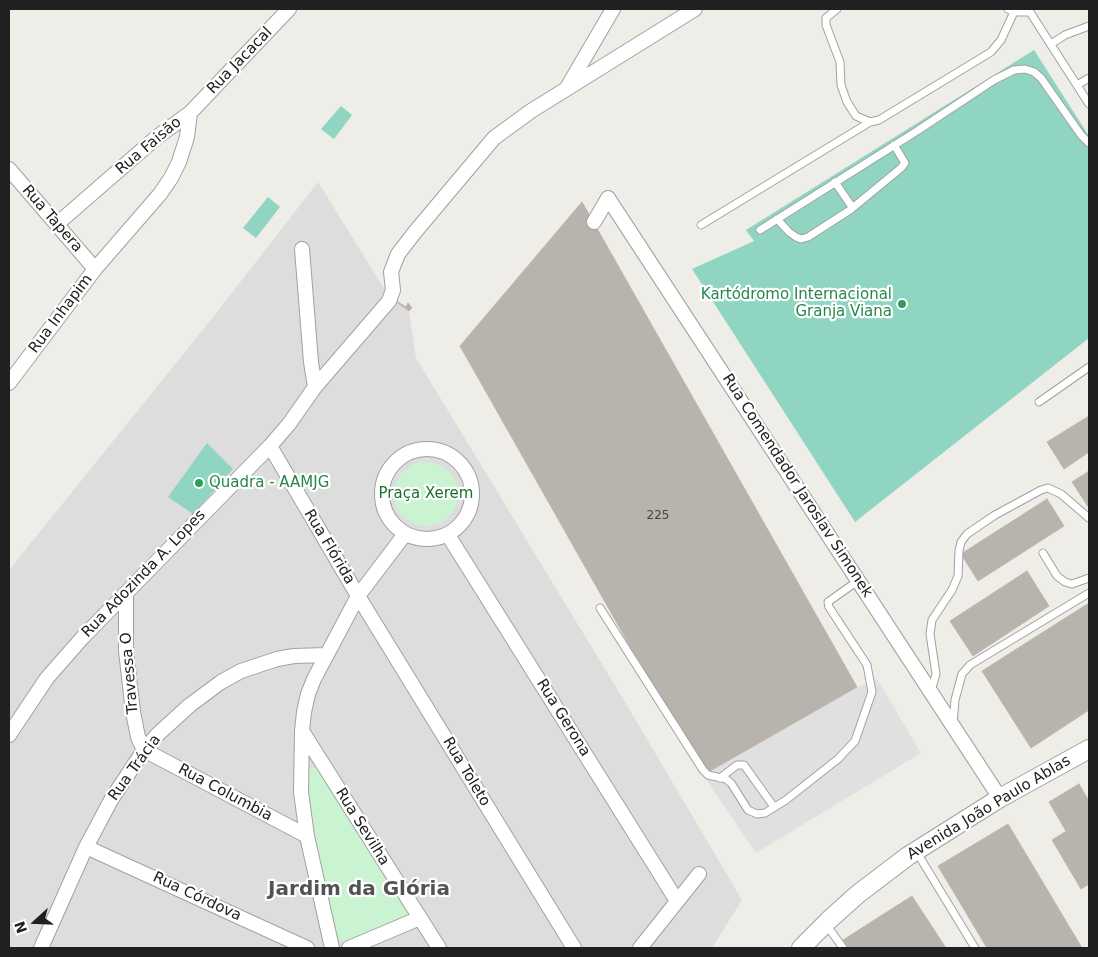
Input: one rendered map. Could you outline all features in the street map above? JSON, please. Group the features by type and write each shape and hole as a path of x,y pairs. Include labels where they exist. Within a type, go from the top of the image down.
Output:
{"street":[{"name":"Rua Jacacal","path":"190,113 289,9"},
{"path":"567,89 613,9"},
{"name":"Rua Adozinda A. Lopes","path":"9,735 47,678 83,637 270,446 289,424 315,387 389,301 392,290 392,272 398,254 494,138 532,111 695,9"},
{"name":"Rua Faisão","path":"57,224 163,132 190,113"},
{"name":"Rua Faisão","path":"95,269 160,194 171,178 180,162 187,137 190,113"},
{"name":"Rua Tapera","path":"9,169 95,269"},
{"name":"Rua Comendador Jaroslav Simonek","path":"594,222 608,198 1000,798"},
{"path":"302,249 315,387"},
{"name":"Rua Inhapim","path":"9,383 95,269"},
{"name":"Rua Flórida","path":"270,446 358,596"},
{"path":"428,449 442,452 455,459 465,470 471,484 472,499 468,513 460,526 448,535 434,539 419,539 406,534 394,525 386,512 382,498 383,483 390,469 400,458 413,451 428,449"},
{"path":"332,948 307,836 301,792 302,731 308,694 326,655 358,596 406,534"},
{"name":"Rua Gerona","path":"448,535 677,901"},
{"name":"Travessa O","path":"126,594 126,652 138,737 144,750"},
{"name":"Rua Toleto","path":"358,596 574,948"},
{"name":"Rua Trácia","path":"45,947 86,847 111,800 144,750 157,735 190,705 221,682 241,671 277,659 294,656 326,655"},
{"name":"Rua Sevilha","path":"302,731 439,948"},
{"name":"Avenida João Paulo Ablas","path":"801,948 858,894 916,851 1000,798 1089,749"},
{"name":"Rua Columbia","path":"144,750 307,836"},
{"name":"Rua Córdova","path":"86,847 307,948"},
{"path":"640,948 699,874"},
{"path":"350,948 420,918"}],"lane":[{"path":"837,9 826,18 826,25 840,62 841,85 847,102 856,116 870,122"},
{"path":"701,224 870,122 879,120 991,52 1001,40 1011,10 1029,10 1089,104"},
{"path":"1050,44 1065,35 1089,26"},
{"path":"760,230 994,80 1014,70 1025,69 1034,72 1041,78 1081,135 1089,143"},
{"path":"1077,85 1089,78"},
{"path":"777,219 789,232 801,239 808,237 884,184 901,168 905,162 894,145"},
{"path":"835,182 852,207"},
{"path":"1039,402 1089,367"},
{"path":"931,691 936,674 930,634 932,620 952,590 958,576 959,551 967,534 995,515 1048,488 1062,494 1089,518"},
{"path":"1043,553 1057,576 1064,582 1072,584 1089,578"},
{"path":"600,608 704,770 708,775 726,779 731,783 748,810 757,814 765,813 786,800 838,759 856,741 872,692 867,665 829,607 828,602 859,580"},
{"path":"952,724 955,700 962,674 970,665 1089,593"},
{"path":"720,778 737,766 744,765 774,807"},
{"path":"916,851 975,948"},
{"path":"826,923 843,948"}],"shaded area":[{"path":"318,182 388,295 409,311 416,358 625,702 742,900 712,948 9,948 9,570 210,321"},
{"path":"877,679 921,753 756,853 703,775 857,687"}],"green space":[{"name":"Kartódromo Internacional Granja Viana","path":"1034,50 1089,136 1089,338 855,522 692,269 754,241 746,230"},
{"path":"341,106 352,115 334,139 321,129"},
{"path":"268,197 280,207 256,238 243,228"},
{"name":"Quadra - AAMJG","path":"207,443 233,469 193,514 168,497"},
{"name":"Praça Xerem","path":"420,462 432,462 449,471 456,482 458,494 456,506 449,517 432,526 420,526 408,521 399,512 394,500 394,488 399,476 408,467"},
{"path":"311,768 320,768 410,915 409,917 346,942 336,936 311,832 306,773"}],"building":[{"path":"582,202 857,687 703,775 460,346"},
{"path":"387,295 406,307 408,303 412,308 409,311"},
{"path":"1089,416 1089,452 1064,469 1047,442"},
{"path":"1089,471 1089,508 1072,482"},
{"path":"1047,499 1064,526 978,581 961,554"},
{"path":"1027,571 1049,606 973,656 950,621"},
{"path":"1089,603 1089,710 1031,748 982,671"},
{"path":"1079,784 1089,801 1089,817 1066,831 1049,802"},
{"path":"1089,817 1089,884 1081,889 1052,840"},
{"path":"1008,824 1082,948 987,948 938,866"},
{"path":"912,896 946,948 849,948 843,940"}],"place":[{"name":"Kartódromo Internacional Granja Viana","path":"902,304"},
{"name":"Quadra - AAMJG","path":"199,483"}],"district":[{"name":"Jardim da Glória","path":"359,890"}]}
